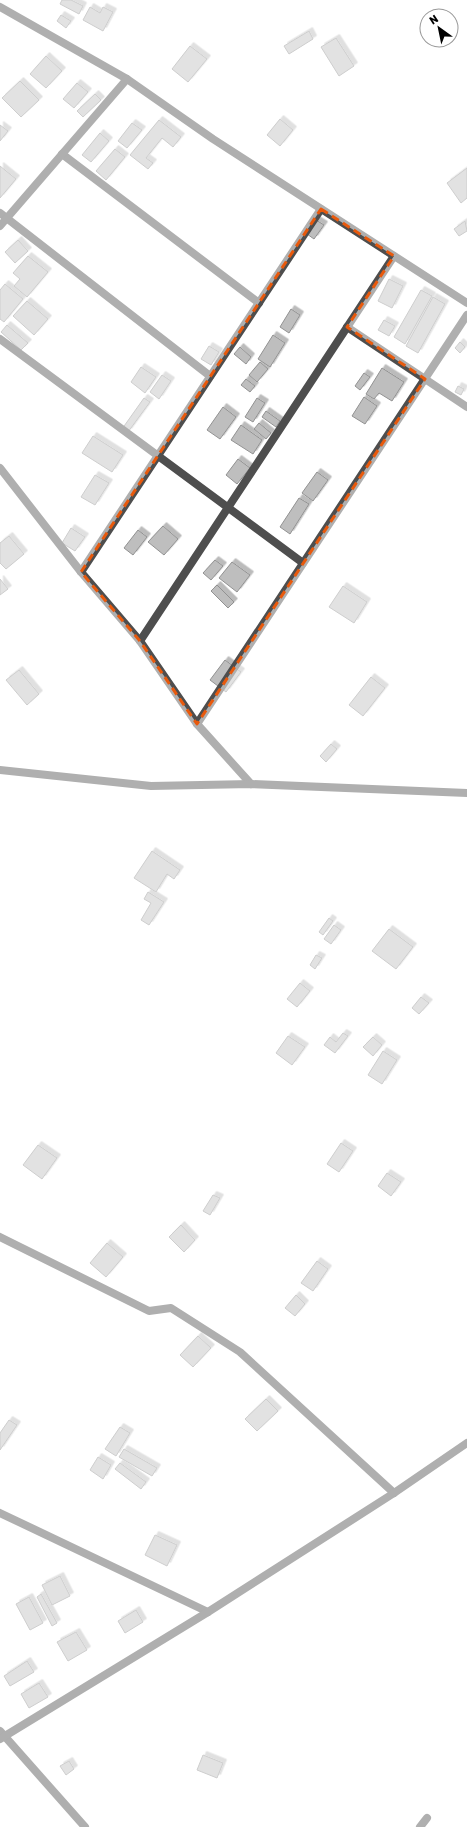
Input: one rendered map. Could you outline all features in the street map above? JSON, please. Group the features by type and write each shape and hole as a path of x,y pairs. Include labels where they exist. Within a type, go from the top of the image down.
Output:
{"street":[{"path":"0,7 127,79 213,139 467,303"},
{"path":"0,226 3,216 62,154 127,79"},
{"path":"62,154 259,303"},
{"path":"81,572 321,209"},
{"path":"3,216 210,376"},
{"path":"140,641 394,256"},
{"path":"197,724 467,315"},
{"path":"347,327 467,407"},
{"path":"0,339 303,563"},
{"path":"0,468 81,572 140,641 197,724 250,784"},
{"path":"0,770 151,786 250,784 467,793"},
{"path":"0,1237 150,1311 171,1308 240,1352 394,1493"},
{"path":"85,1827 2,1735 208,1612 394,1493 467,1443"},
{"path":"0,1513 208,1612"},
{"path":"420,1827 427,1818"}],"highlighted area":[{"path":"321,209 394,256 347,327 425,379 197,724 140,641 81,572"}],"building":[{"path":"62,0 71,0 83,6 79,14 60,4"},
{"path":"90,7 100,13 103,7 113,12 103,31 83,20"},
{"path":"61,15 71,21 66,28 57,21"},
{"path":"309,31 313,39 289,54 284,46"},
{"path":"336,38 354,66 339,76 321,47"},
{"path":"190,46 207,59 188,82 172,69"},
{"path":"46,56 62,71 46,88 30,74"},
{"path":"20,81 39,100 21,117 2,98"},
{"path":"77,83 88,92 74,108 63,99"},
{"path":"95,94 101,100 83,117 77,111"},
{"path":"280,119 293,130 280,146 267,135"},
{"path":"159,120 181,137 173,147 162,138 146,158 153,163 148,169 130,155"},
{"path":"132,123 142,130 127,148 118,141"},
{"path":"0,125 8,131 0,141"},
{"path":"100,133 109,141 91,162 82,155"},
{"path":"115,149 125,157 106,180 96,171"},
{"path":"0,166 16,179 0,198"},
{"path":"467,168 467,198 461,203 447,183"},
{"path":"316,220 324,225 314,239 307,234"},
{"path":"465,221 467,231 459,236 454,229"},
{"path":"18,240 28,251 15,263 5,252"},
{"path":"28,256 48,272 27,297 14,286 20,279 13,273"},
{"path":"389,279 403,286 392,308 378,301"},
{"path":"5,284 23,299 4,322 0,319 0,290"},
{"path":"421,290 432,296 405,344 394,337"},
{"path":"433,297 445,304 418,353 406,346"},
{"path":"27,301 48,319 34,335 13,316"},
{"path":"291,309 300,315 289,333 280,327"},
{"path":"384,320 395,326 389,336 378,330"},
{"path":"7,325 28,343 21,350 1,332"},
{"path":"273,335 285,343 270,367 258,359"},
{"path":"460,342 465,347 460,353 455,348"},
{"path":"209,346 219,352 211,365 201,359"},
{"path":"240,347 251,357 246,364 234,354"},
{"path":"260,362 268,369 257,382 249,375"},
{"path":"141,367 156,377 145,393 131,382"},
{"path":"382,368 404,382 392,401 379,393 374,399 366,394"},
{"path":"364,373 370,377 360,390 355,386"},
{"path":"162,375 171,381 159,399 150,392"},
{"path":"246,379 255,386 250,392 241,385"},
{"path":"458,386 464,389 461,395 455,392"},
{"path":"364,397 377,406 365,424 352,416"},
{"path":"144,398 150,402 128,432 122,429"},
{"path":"257,398 265,403 253,422 245,417"},
{"path":"223,407 236,417 220,439 207,430"},
{"path":"266,411 280,421 276,427 262,417"},
{"path":"259,423 271,433 266,439 254,429"},
{"path":"241,425 262,440 253,454 231,440"},
{"path":"93,436 123,455 112,472 82,453"},
{"path":"238,459 250,468 237,484 226,475"},
{"path":"317,472 328,480 313,501 302,493"},
{"path":"95,475 109,483 95,505 81,497"},
{"path":"299,498 309,504 290,534 280,527"},
{"path":"163,526 178,539 164,555 148,542"},
{"path":"71,528 85,537 75,551 62,543"},
{"path":"138,530 147,537 133,555 124,548"},
{"path":"9,536 24,554 6,569 0,563 0,543"},
{"path":"215,560 223,566 211,580 203,573"},
{"path":"232,562 250,575 237,592 219,578"},
{"path":"0,579 8,589 0,595"},
{"path":"217,585 234,602 228,608 211,591"},
{"path":"343,586 367,602 354,623 329,607"},
{"path":"225,660 241,672 226,692 210,680"},
{"path":"19,670 39,694 27,705 6,680"},
{"path":"371,677 385,688 363,716 349,705"},
{"path":"331,744 337,749 326,762 320,756"},
{"path":"152,851 180,870 174,879 167,874 156,892 134,878"},
{"path":"148,892 164,902 149,925 141,920 151,903 144,899"},
{"path":"329,918 333,921 323,935 319,932"},
{"path":"334,925 341,930 331,944 324,939"},
{"path":"389,929 413,947 396,969 372,951"},
{"path":"316,955 322,958 315,969 310,965"},
{"path":"300,983 310,991 297,1007 287,999"},
{"path":"421,997 429,1003 419,1014 412,1008"},
{"path":"343,1033 348,1036 335,1053 324,1045 330,1037 336,1042"},
{"path":"288,1036 305,1047 292,1065 276,1053"},
{"path":"373,1037 382,1045 373,1056 363,1047"},
{"path":"383,1051 397,1060 382,1084 368,1075"},
{"path":"341,1143 353,1151 339,1172 327,1164"},
{"path":"38,1145 57,1158 42,1179 23,1165"},
{"path":"387,1173 401,1182 391,1196 378,1186"},
{"path":"213,1195 220,1198 210,1215 203,1211"},
{"path":"181,1225 195,1240 184,1252 169,1237"},
{"path":"107,1243 123,1257 106,1277 90,1263"},
{"path":"317,1261 328,1269 313,1291 301,1283"},
{"path":"296,1295 305,1304 295,1316 285,1308"},
{"path":"198,1336 211,1348 193,1367 180,1355"},
{"path":"266,1399 278,1411 257,1431 245,1419"},
{"path":"9,1420 17,1425 0,1450 0,1433"},
{"path":"120,1427 130,1433 116,1456 105,1449"},
{"path":"124,1449 157,1468 152,1476 119,1457"},
{"path":"98,1457 111,1465 103,1479 90,1470"},
{"path":"120,1463 146,1482 141,1489 115,1469"},
{"path":"155,1535 177,1545 167,1566 145,1555"},
{"path":"60,1576 70,1596 52,1605 42,1585"},
{"path":"41,1594 57,1623 52,1626 37,1597"},
{"path":"29,1597 43,1623 30,1630 16,1604"},
{"path":"136,1610 143,1622 125,1633 118,1621"},
{"path":"76,1632 87,1650 68,1661 57,1642"},
{"path":"27,1661 34,1672 10,1686 4,1676"},
{"path":"39,1683 48,1697 29,1708 21,1694"},
{"path":"203,1755 223,1763 217,1778 197,1770"},
{"path":"69,1761 74,1769 66,1775 60,1766"}]}
